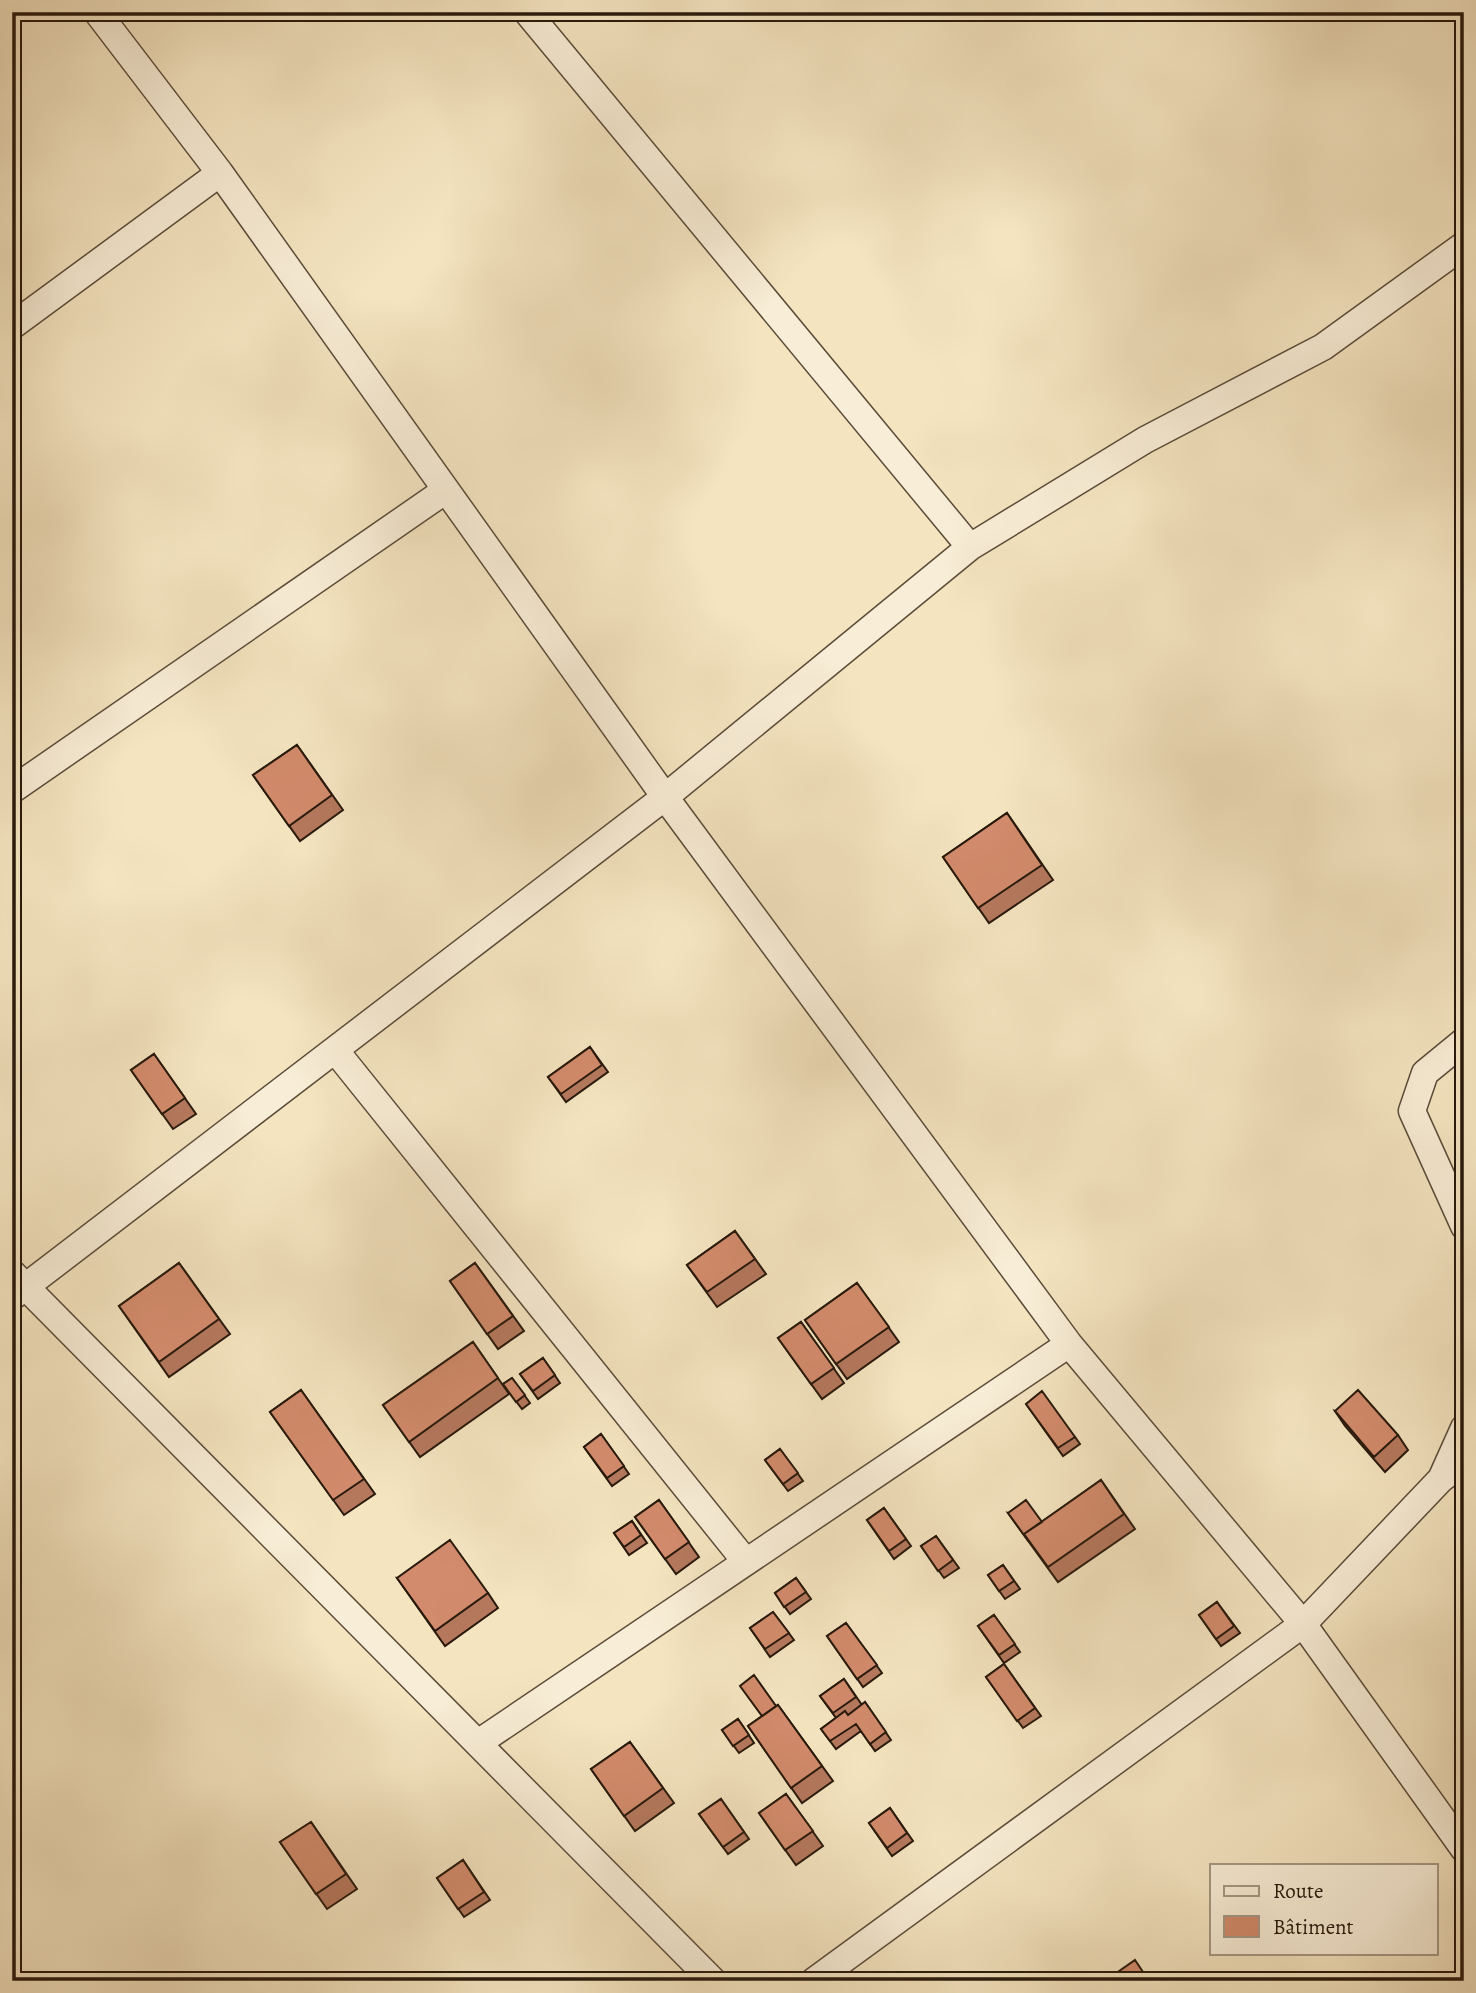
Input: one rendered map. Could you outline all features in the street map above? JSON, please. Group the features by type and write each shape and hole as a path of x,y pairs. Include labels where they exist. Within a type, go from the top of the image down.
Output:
{"street":[{"path":"97,12 220,173 665,797 1069,1344 1303,1624 1464,1849"},
{"path":"527,12 970,547"},
{"path":"12,327 220,173"},
{"path":"713,1981 478,1743 17,1285 335,1050 665,797 970,547 1145,440 1322,347 1464,245"},
{"path":"12,790 446,491"},
{"path":"1464,1041 1425,1073 1412,1111 1464,1226"},
{"path":"335,1050 746,1562"},
{"path":"478,1743 1069,1344"},
{"path":"1441,1479 1464,1428"},
{"path":"814,1981 1303,1624 1441,1479 1464,1462"}],"building":[{"path":"297,745 332,795 289,826 253,775"},
{"path":"1007,813 1042,865 978,908 943,857"},
{"path":"590,1047 602,1065 561,1094 548,1077"},
{"path":"154,1054 185,1098 162,1114 131,1070"},
{"path":"735,1231 755,1259 707,1292 687,1265"},
{"path":"179,1263 219,1319 159,1362 119,1306"},
{"path":"475,1263 513,1316 487,1334 450,1281"},
{"path":"857,1283 889,1327 836,1364 805,1320"},
{"path":"801,1322 834,1368 811,1384 778,1338"},
{"path":"473,1342 498,1378 409,1442 383,1405"},
{"path":"543,1358 555,1375 533,1391 520,1374"},
{"path":"512,1378 525,1395 516,1402 503,1384"},
{"path":"301,1390 364,1479 333,1500 270,1412"},
{"path":"1358,1390 1398,1435 1374,1457 1335,1411"},
{"path":"1042,1391 1075,1437 1058,1448 1026,1404"},
{"path":"601,1434 624,1466 607,1478 584,1447"},
{"path":"780,1449 798,1473 783,1484 765,1460"},
{"path":"1101,1480 1124,1514 1048,1567 1024,1534"},
{"path":"659,1500 689,1542 665,1559 635,1517"},
{"path":"1026,1500 1042,1522 1024,1534 1029,1542 1008,1513"},
{"path":"884,1508 906,1539 889,1551 867,1520"},
{"path":"632,1521 641,1535 624,1547 614,1533"},
{"path":"936,1536 953,1560 938,1571 921,1546"},
{"path":"450,1540 488,1593 435,1631 397,1578"},
{"path":"1003,1565 1014,1581 999,1591 988,1575"},
{"path":"796,1578 806,1592 784,1607 775,1593"},
{"path":"1217,1602 1234,1626 1216,1639 1199,1615"},
{"path":"773,1612 789,1633 765,1649 750,1628"},
{"path":"994,1615 1015,1644 999,1655 978,1626"},
{"path":"846,1623 877,1665 857,1679 827,1636"},
{"path":"1004,1664 1035,1708 1017,1721 986,1677"},
{"path":"754,1675 776,1706 762,1716 740,1686"},
{"path":"844,1679 856,1697 833,1713 820,1696"},
{"path":"865,1702 886,1732 870,1744 856,1724 830,1741 821,1729 845,1711 848,1715"},
{"path":"778,1705 822,1766 791,1788 748,1726"},
{"path":"738,1719 749,1735 733,1746 722,1730"},
{"path":"630,1742 663,1788 624,1816 591,1769"},
{"path":"786,1794 813,1831 785,1850 759,1813"},
{"path":"721,1799 744,1832 723,1847 699,1814"},
{"path":"890,1808 907,1833 887,1848 869,1823"},
{"path":"311,1822 346,1874 316,1894 280,1842"},
{"path":"463,1860 484,1892 458,1909 437,1878"},
{"path":"1135,1960 1149,1981 1105,1981"}]}
